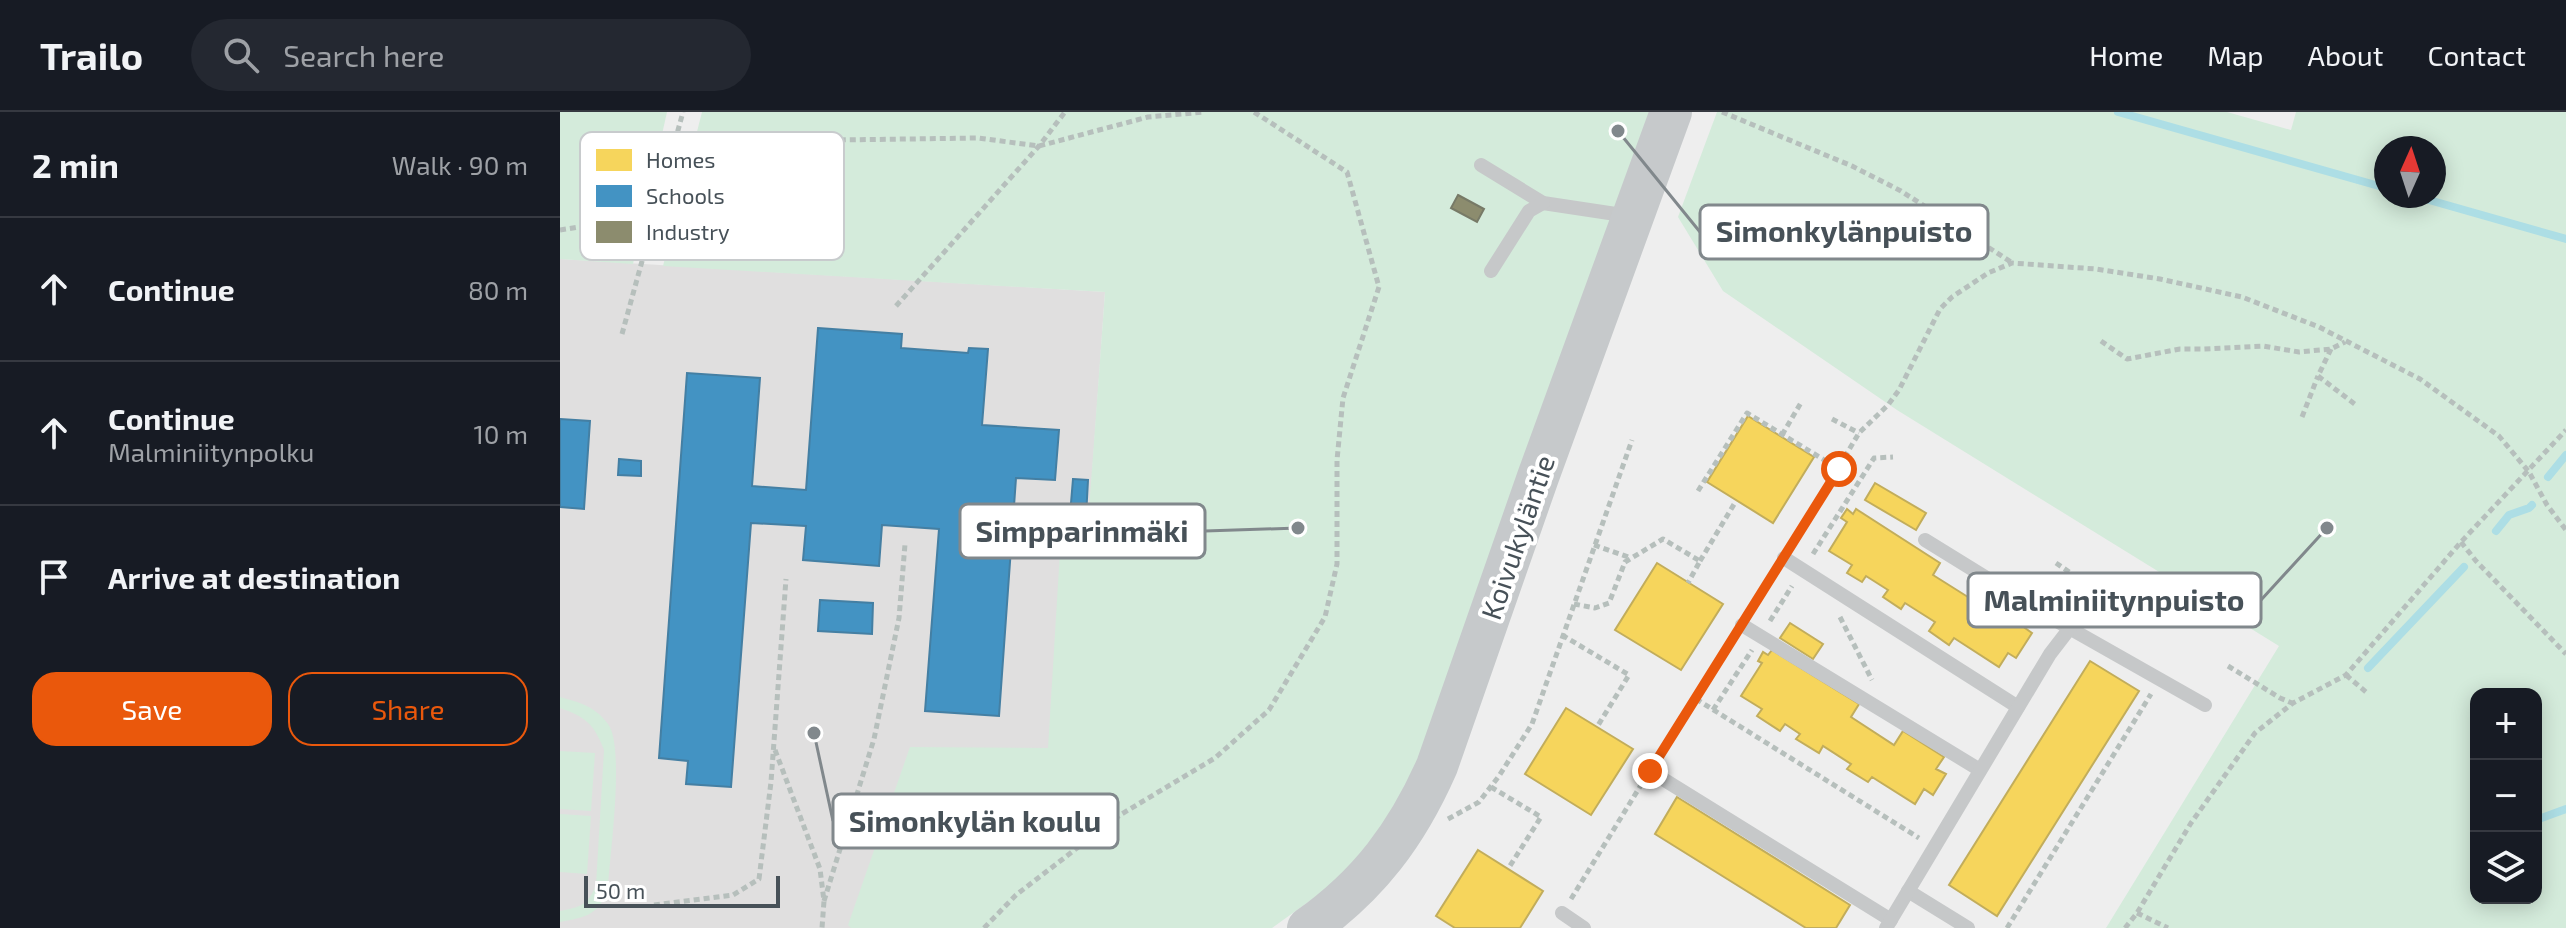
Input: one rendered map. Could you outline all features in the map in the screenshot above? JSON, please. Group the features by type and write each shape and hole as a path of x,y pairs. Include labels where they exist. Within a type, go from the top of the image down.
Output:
{"main road":[{"name":"Koivukyläntie","path":"1308,928 1340,903 1382,861 1422,801 1671,112"}],"lane":[{"path":"1481,165 1543,203 1633,216"},
{"path":"1491,271 1529,211 1543,203"},
{"path":"1925,540 2205,705"},
{"path":"1784,558 2018,707"},
{"path":"1742,625 1980,770"},
{"path":"1650,771 1888,924 2050,654 2070,628"},
{"path":"1908,891 1968,928"},
{"path":"1562,913 1584,928"}],"path":[{"path":"678,132 683,112"},
{"path":"896,306 1039,146 1065,112"},
{"path":"844,140 978,138 1039,146 1148,117 1204,112"},
{"path":"984,928 1016,895 1120,815 1215,758 1269,710 1325,617 1337,564 1337,460 1343,398 1379,287 1347,172 1254,112"},
{"path":"1722,112 1852,166 1901,191 2012,263"},
{"path":"560,230 580,227"},
{"path":"622,334 643,260"},
{"path":"1562,913 1859,433 1899,390 1940,309 1988,273 2012,263 2096,269 2160,279 2242,297 2319,327 2420,379 2499,436 2529,472 2547,505 2566,530"},
{"path":"2101,341 2127,359 2180,349 2263,346 2299,352 2331,349 2346,342"},
{"path":"2302,417 2331,349"},
{"path":"2318,376 2356,405"},
{"path":"1782,435 1802,401"},
{"path":"1698,491 1747,413 1839,469"},
{"path":"1832,419 1859,433"},
{"path":"2125,928 2191,823 2255,733 2293,703 2346,675 2461,542 2566,430"},
{"path":"1441,823 1479,802 1532,724 1632,440"},
{"path":"1688,583 1736,501"},
{"path":"1574,604 1595,608 1609,603 1625,562 1663,539 1700,561"},
{"path":"2461,542 2566,654"},
{"path":"824,901 874,739 899,618 905,544"},
{"path":"1594,545 1633,558"},
{"path":"2056,563 2097,591 2104,590"},
{"path":"654,905 733,895 759,879 774,747 786,579"},
{"path":"1822,581 1890,715"},
{"path":"1562,635 1629,675 1597,727"},
{"path":"2228,666 2293,703"},
{"path":"2346,675 2366,692"},
{"path":"2007,928 2160,679"},
{"path":"1696,699 1933,847"},
{"path":"774,747 820,869 824,901 822,928"},
{"path":"1491,787 1541,817 1508,869"},
{"path":"2137,913 2168,928"}],"shaded area":[{"path":"560,259 1105,292 1089,518 1047,928 560,928"}],"green space":[{"path":"560,112 667,112 663,132 580,132 580,260 634,260 633,264 560,259"},
{"path":"702,112 1652,112 1408,795 1354,869 1272,928 851,928 848,925 910,747 1048,748 1061,535 1087,537 1105,292 663,266 665,260 844,260 844,132 697,132"},
{"path":"1717,112 2227,112 2291,130 2296,112 2566,112 2566,928 2106,928 2279,646 1897,410 1723,291 1678,217"},
{"path":"560,697 593,709 608,724 613,736 616,776 605,896 591,913 560,922 560,911 583,904 596,885 604,750 588,723 560,708"},
{"path":"560,751 595,753 591,811 560,809"},
{"path":"560,814 591,816 587,874 560,872"}],"building: Homes":[{"path":"1748,416 1814,457 1773,523 1707,482"},
{"path":"1875,483 1926,513 1916,530 1865,500"},
{"path":"1847,509 1853,514 1856,509 1940,563 1933,575 1979,604 1988,590 2032,618 2025,628 2032,633 2016,658 2008,653 1999,667 1954,638 1949,645 1929,631 1935,622 1905,603 1901,609 1883,597 1888,590 1866,576 1862,582 1847,573 1852,565 1829,551 1847,522 1841,518"},
{"path":"1657,563 1723,604 1681,670 1615,630"},
{"path":"1790,623 1823,644 1813,659 1780,638"},
{"path":"1772,650 1859,704 1851,717 1894,745 1903,731 1944,757 1936,769 1946,774 1933,795 1924,789 1915,804 1872,777 1868,782 1847,769 1851,764 1823,746 1819,753 1796,739 1800,734 1785,724 1780,731 1757,716 1762,709 1741,696 1762,663 1758,661 1763,652 1768,655"},
{"path":"2090,661 2139,691 1997,916 1949,885"},
{"path":"1566,708 1633,749 1591,815 1525,774"},
{"path":"1677,797 1850,905 1836,928 1806,928 1655,834"},
{"path":"1478,850 1543,891 1520,928 1455,928 1436,916"}],"building: Schools":[{"path":"818,328 902,334 901,348 968,353 969,348 988,349 982,425 1059,430 1055,480 1016,478 999,716 925,711 939,529 882,525 879,566 803,560 806,526 751,523 731,787 686,784 688,761 659,758 687,373 760,378 752,486 806,490"},
{"path":"560,419 590,421 584,509 560,507"},
{"path":"619,459 641,461 641,476 618,475"},
{"path":"1073,479 1088,480 1086,517 1070,515"},
{"path":"820,600 873,603 872,634 818,631"}],"building: Industry":[{"path":"1458,195 1484,209 1477,222 1451,208"}],"waterway":[{"path":"2118,112 2374,185"},
{"path":"2446,205 2566,239"},
{"path":"2548,477 2566,455"},
{"path":"2496,531 2509,515 2532,505"},
{"path":"2368,668 2464,567"},
{"path":"2542,818 2566,809"}],"place":[{"name":"Simonkylänpuisto","path":"1618,131"},
{"name":"Simpparinmäki","path":"1298,528"},
{"name":"Malminiitynpuisto","path":"2327,528"},
{"name":"Simonkylän koulu","path":"814,733"}],"route":[{"path":"1650,771 1839,469"}]}
